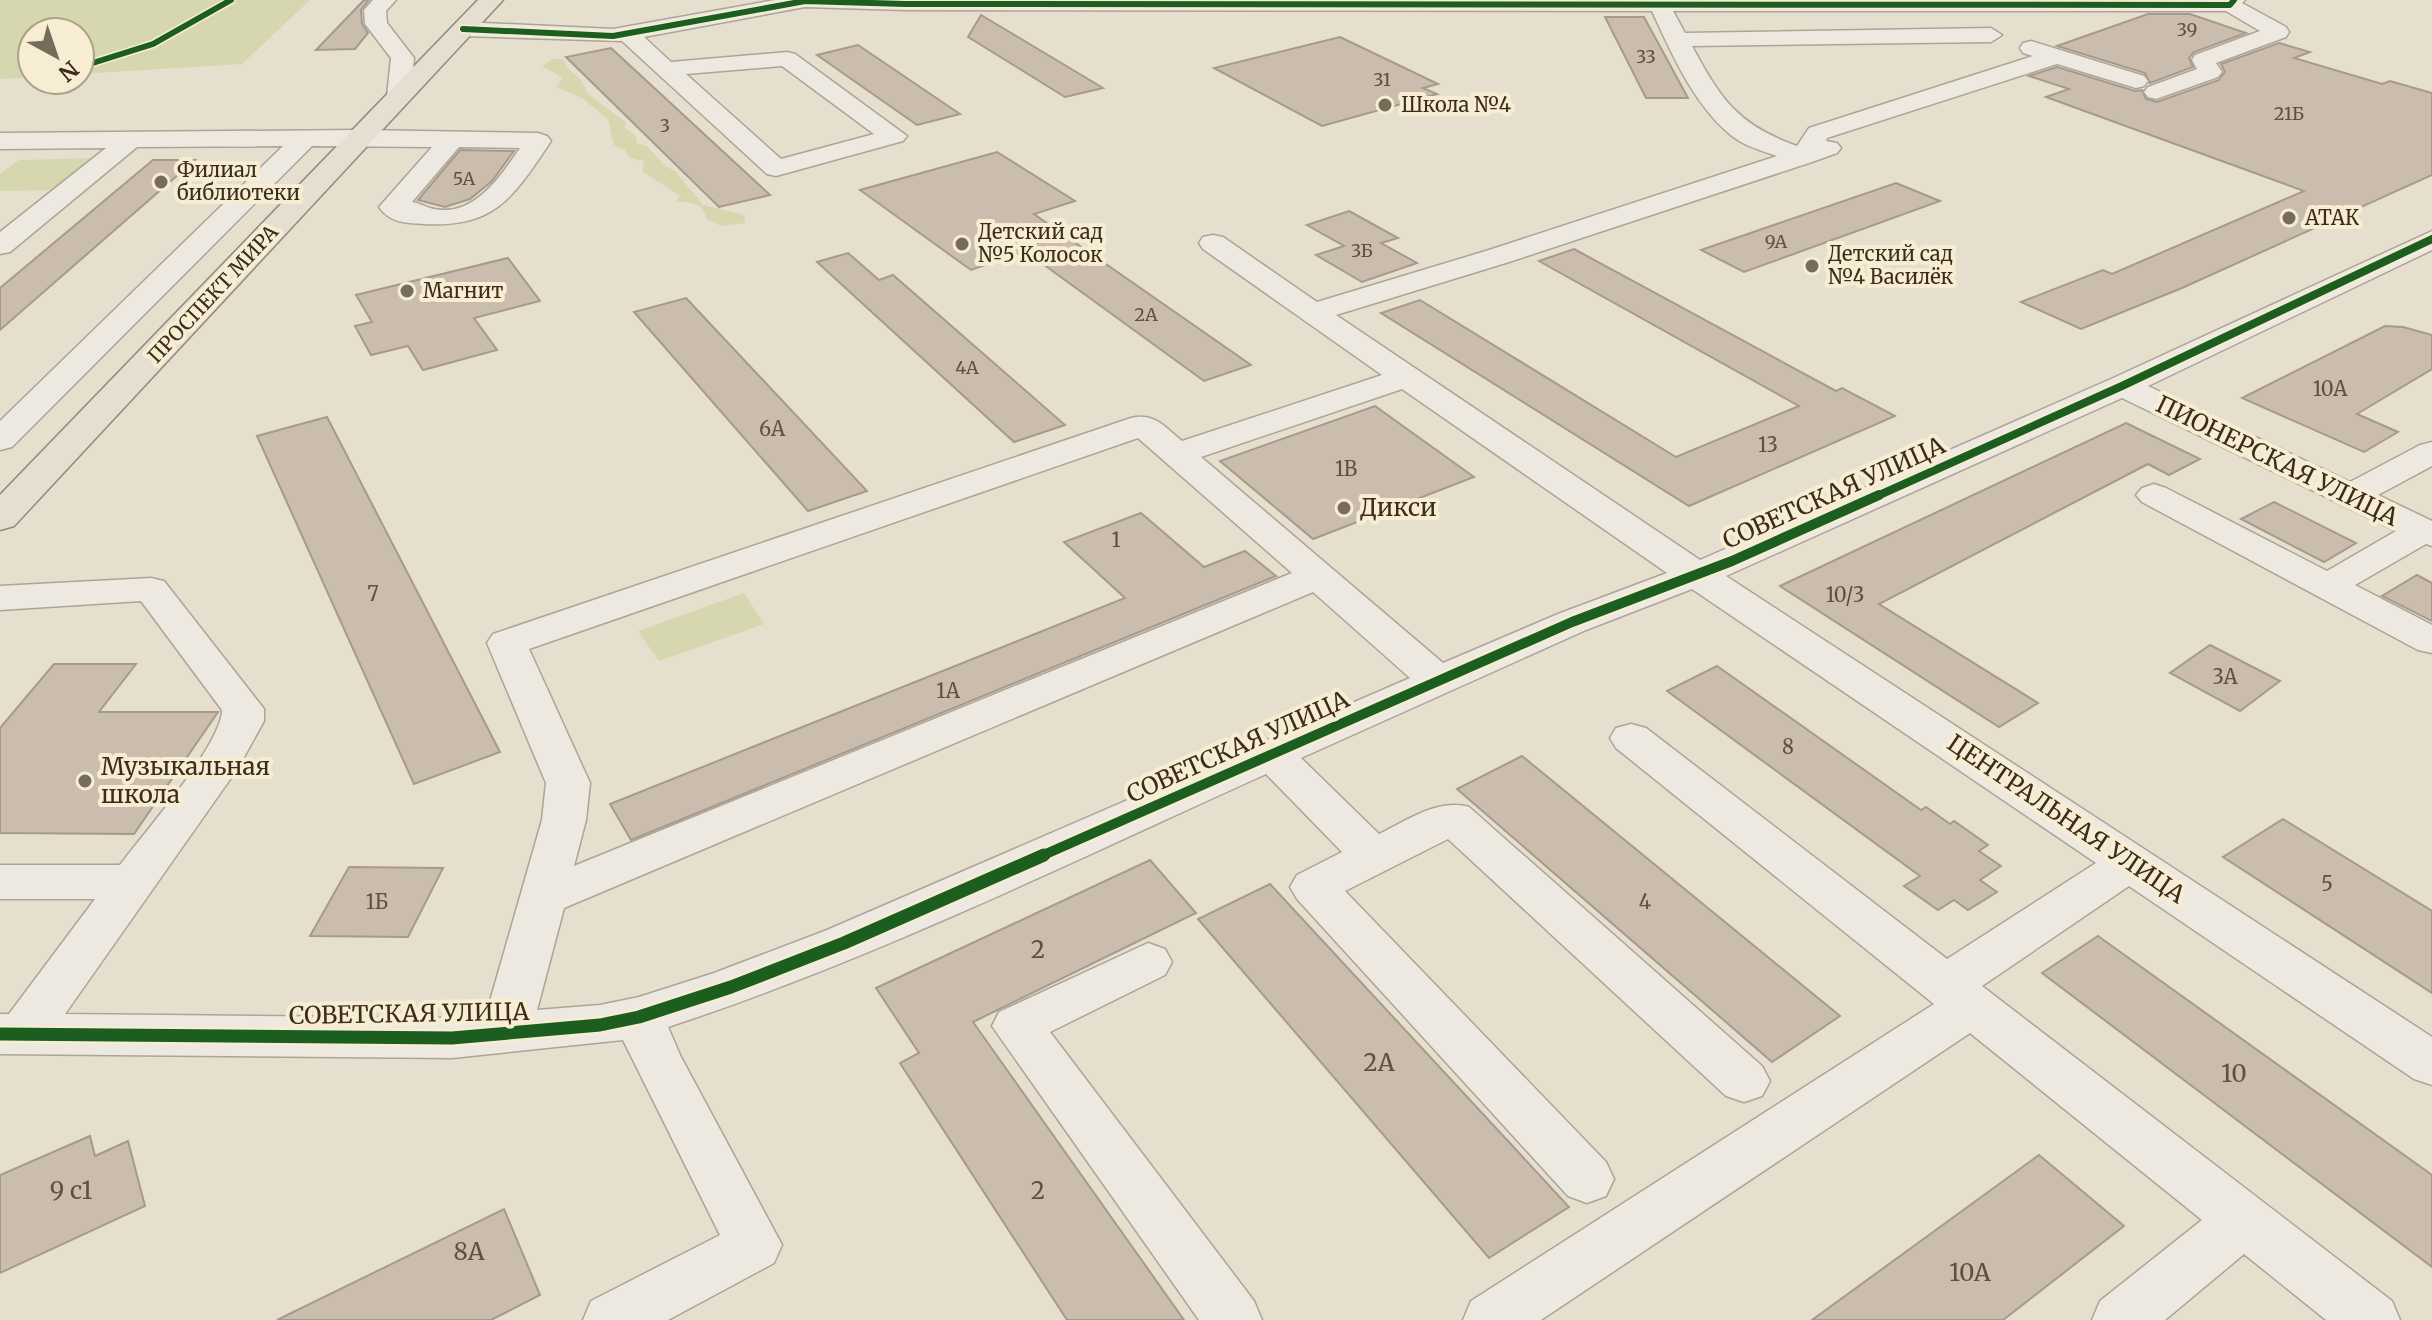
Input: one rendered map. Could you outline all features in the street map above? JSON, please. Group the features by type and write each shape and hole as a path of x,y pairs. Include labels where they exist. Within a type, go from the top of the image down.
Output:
{"main road":[{"name":"ПРОСПЕКТ МИРА","path":"0,518 491,0"}],"street":[{"path":"385,0 375,10 376,24 403,58 399,96"},
{"path":"463,29 579,36 627,34 781,5 854,0 920,4 1414,2 1659,4 1916,2 2232,2 2278,32 2203,60 2210,72 2146,87 1945,21 1916,2"},
{"path":"1659,4 1676,40 1710,94 1740,130 1816,152"},
{"path":"627,34 776,168 894,136 787,59 666,69"},
{"path":"1676,40 1991,35"},
{"path":"1816,152 1818,133 2057,56"},
{"path":"2,142 360,138 538,141 498,195 481,208 459,215 402,214 393,207 452,140"},
{"path":"0,440 305,139"},
{"path":"0,246 131,140"},
{"path":"1314,312 1499,256 1816,152"},
{"name":"СОВЕТСКАЯ УЛИЦА","path":"11,1034 436,1038 506,1034 600,1025 639,1017 731,987 844,943 1572,622 1699,576 2122,386 2432,239"},
{"name":"ЦЕНТРАЛЬНАЯ УЛИЦА","path":"1213,243 1409,376 1557,482 2432,1064"},
{"path":"1177,454 1409,376"},
{"name":"ПИОНЕРСКАЯ УЛИЦА","path":"2122,386 2428,533"},
{"path":"506,1034 564,820 568,783 507,643 1143,425 1439,681"},
{"path":"2350,496 2432,452"},
{"path":"2154,495 2432,641"},
{"path":"2327,586 2428,533"},
{"path":"543,898 1318,576"},
{"path":"0,598 151,589 240,702 243,721 223,758 133,882 11,1034"},
{"path":"1631,738 2371,1320"},
{"path":"1272,755 1373,856"},
{"path":"1587,1179 1313,887 1453,818 1744,1081"},
{"path":"1492,1320 1958,996 2131,862"},
{"path":"0,882 133,882"},
{"path":"1148,962 1017,1026 1233,1320"},
{"path":"612,1320 754,1245 657,1061 639,1017"},
{"path":"2121,1320 2244,1220"}],"green space":[{"path":"0,0 310,0 242,64 96,73 96,16 16,16 16,78 0,79"},
{"path":"553,59 563,59 567,68 581,80 588,94 627,123 624,127 636,136 637,143 647,146 665,166 675,171 703,205 745,215 745,223 721,226 707,219 699,206 676,201 680,196 642,171 644,161 629,158 625,150 614,145 608,119 582,98 556,87 563,78 542,66"},
{"path":"99,158 60,190 0,191 0,174 19,160"},
{"path":"744,593 764,624 659,661 638,631"}],"building":[{"path":"364,0 369,0 361,10 362,24 368,33 355,49 316,50"},
{"path":"2148,14 2190,14 2246,33 2194,52 2189,58 2193,67 2150,83 2145,73 2057,46"},
{"path":"981,15 1103,88 1065,97 968,37"},
{"path":"1605,17 1644,17 1688,98 1646,98"},
{"path":"1340,37 1438,84 1423,88 1437,94 1322,126 1214,68"},
{"path":"2279,43 2310,52 2294,58 2382,84 2390,81 2432,93 2432,175 2182,288 2081,329 2021,302 2103,270 2112,274 2304,191 2046,97 2069,89 2029,76 2057,67 2135,91 2142,90 2146,99 2157,102 2219,80 2225,72 2221,64"},
{"path":"858,45 960,114 917,125 817,55"},
{"path":"611,48 770,195 719,207 566,57"},
{"path":"460,150 514,151 492,181 470,199 445,207 418,200"},
{"path":"997,152 1075,201 1034,214 1251,365 1204,381 1025,251 971,270 860,190"},
{"path":"153,160 195,160 0,330 0,288"},
{"path":"1896,183 1940,201 1744,272 1701,250"},
{"path":"1349,211 1398,238 1381,243 1417,263 1362,282 1316,255 1344,246 1307,225"},
{"path":"1574,249 1836,391 1842,388 1895,416 1689,506 1381,313 1420,300 1676,457 1799,406 1539,261"},
{"path":"848,253 879,280 893,275 1065,425 1014,442 817,262"},
{"path":"508,258 540,301 474,318 497,350 423,370 408,346 371,355 355,326 372,322 356,295"},
{"path":"686,298 867,491 808,511 634,312"},
{"path":"2385,326 2403,327 2432,335 2432,369 2357,414 2398,432 2364,452 2242,398"},
{"path":"1375,406 1474,477 1313,539 1220,461"},
{"path":"327,417 500,752 414,784 257,436"},
{"path":"2126,423 2200,459 2169,475 2148,464 1879,604 2038,703 1999,727 1780,586"},
{"path":"2274,502 2356,543 2324,562 2241,519"},
{"path":"1141,513 1204,567 1245,551 1276,576 631,840 610,804 1125,598 1064,542"},
{"path":"2417,575 2432,583 2432,621 2382,596"},
{"path":"2210,645 2280,681 2240,711 2170,673"},
{"name":"Музыкальная школа","path":"54,664 136,664 99,712 218,712 134,834 0,833 0,728"},
{"path":"1717,666 1921,810 1926,807 1950,824 1954,821 1988,845 1979,851 2001,866 1980,880 1997,892 1968,910 1954,900 1938,910 1904,886 1920,876 1667,691"},
{"path":"1522,756 1840,1016 1772,1062 1457,789"},
{"path":"2283,819 2432,911 2432,993 2223,857"},
{"path":"1150,860 1196,913 973,1022 1184,1320 1067,1320 900,1063 919,1053 876,988"},
{"path":"349,867 443,868 408,937 310,936"},
{"path":"1270,884 1569,1207 1489,1258 1198,919"},
{"path":"2098,936 2432,1175 2432,1267 2042,973"},
{"path":"90,1136 95,1156 128,1141 145,1206 0,1273 0,1175"},
{"path":"2039,1155 2124,1226 2003,1320 1812,1320"},
{"path":"504,1209 540,1295 491,1320 277,1320"}],"cycle path":[{"path":"96,62 153,44 231,0"},
{"path":"463,29 613,36 805,1 905,4 2230,5 2234,0"},
{"path":"0,1034 452,1038 600,1025 639,1017 731,987 844,943 1572,622 1732,561 2122,386 2432,239"}],"place":[{"name":"Школа №4","path":"1385,105"},
{"name":"Филиал библиотеки","path":"161,182"},
{"name":"АТАК","path":"2289,218"},
{"name":"Детский сад №5 Колосок","path":"962,244"},
{"name":"Детский сад №4 Василёк","path":"1812,266"},
{"name":"Магнит","path":"407,291"},
{"name":"Дикси","path":"1344,508"},
{"name":"Музыкальная школа","path":"85,781"}]}
